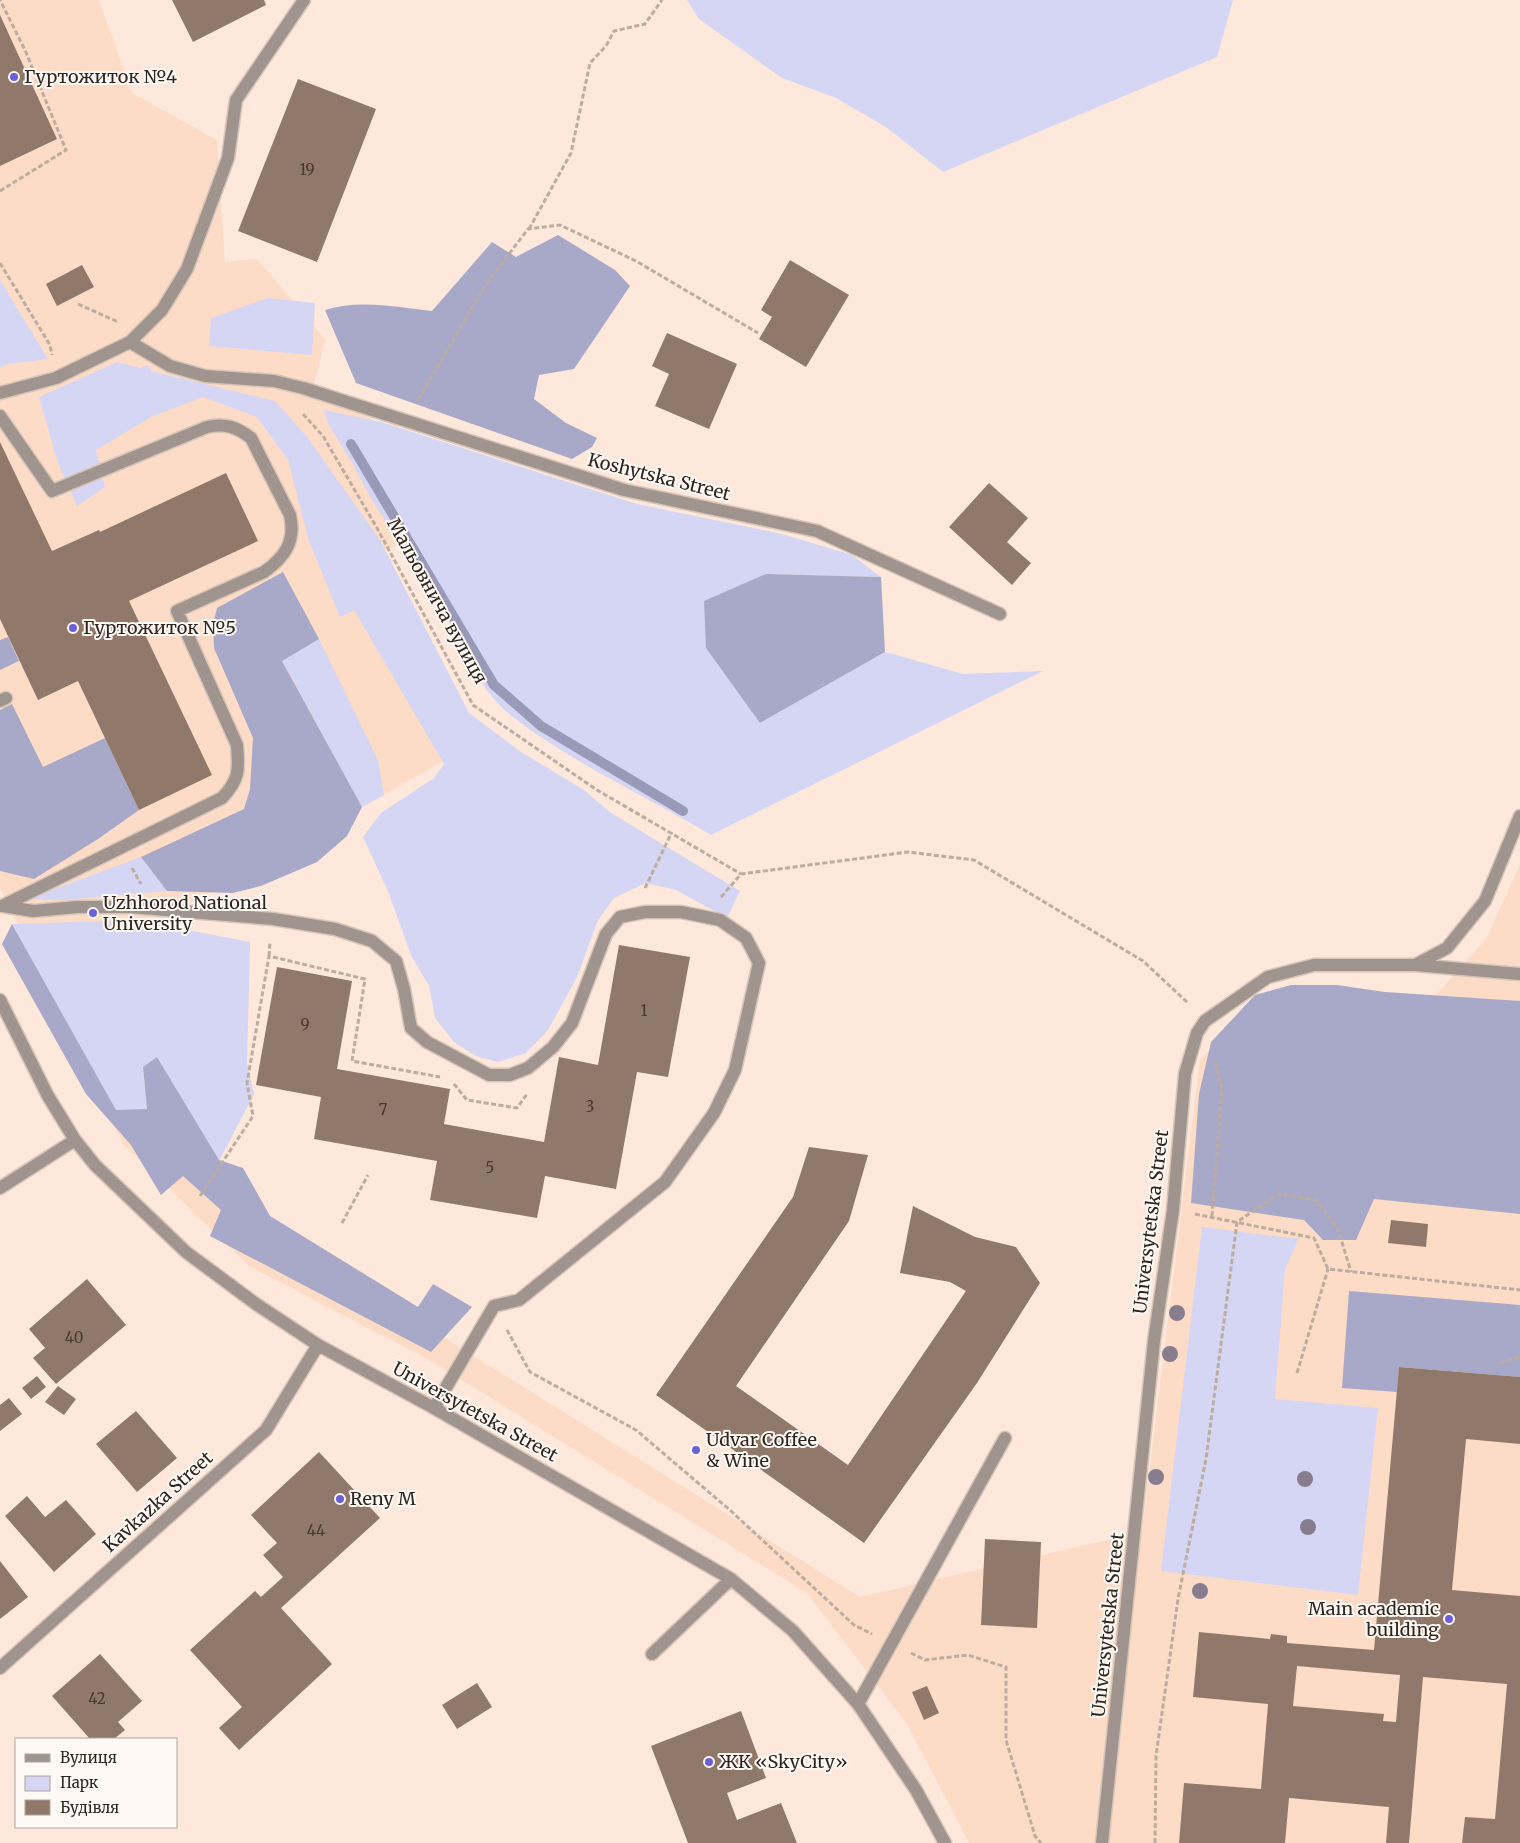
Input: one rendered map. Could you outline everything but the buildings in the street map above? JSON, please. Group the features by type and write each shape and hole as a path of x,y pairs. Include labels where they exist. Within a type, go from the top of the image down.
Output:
{"street":[{"path":"0,393 56,378 130,342 162,310 187,269 228,158 236,100 304,0"},
{"path":"130,342 170,366 205,376 274,381"},
{"name":"Koshytska Street","path":"274,381 406,420 624,490 817,531 1000,614"},
{"path":"0,416 52,491 198,430 219,424 241,430 251,438 290,515 293,527 292,540 286,553 264,572 177,610 237,744 239,766 236,781 222,798 2,907"},
{"name":"Universytetska Street","path":"1102,1843 1154,1341 1173,1210 1185,1074 1197,1033 1205,1021 1268,977 1314,965 1415,965 1447,948 1485,901 1520,816"},
{"path":"2,907 33,911 78,907 155,909 273,919 335,930 372,941 396,962 404,989 411,1028 427,1042 489,1075 510,1075 528,1068 553,1047 572,1023 606,934 620,917 645,912 681,912 720,920 746,938 759,962 735,1070 714,1113 666,1182 519,1300 494,1306 434,1408"},
{"path":"1415,965 1520,974"},
{"name":"Universytetska Street","path":"0,1000 48,1096 75,1140 95,1165 186,1252 256,1304 318,1345 434,1408 731,1579 793,1631 858,1704 916,1790 945,1843"},
{"path":"0,1188 75,1140"},
{"name":"Kavkazka Street","path":"0,1668 266,1430 318,1345"},
{"path":"858,1704 1005,1438"},
{"path":"652,1654 731,1579"}],"path":[{"path":"0,0 24,50 66,150 0,191"},
{"path":"406,420 484,287 528,229 570,153 590,63 606,46 614,31 645,24 662,0"},
{"path":"528,229 560,225 636,261 758,333"},
{"path":"0,263 50,345 56,378"},
{"path":"78,304 111,319"},
{"name":"Мальовнича вулиця","path":"274,381 323,436 377,528 474,705 597,790 672,832 741,874 908,852 974,860 1143,961 1205,1021"},
{"path":"632,915 672,832"},
{"path":"121,848 155,909"},
{"path":"1205,1021 1222,1090 1212,1216"},
{"path":"200,1196 245,1128"},
{"path":"342,1223 368,1175"},
{"path":"1155,1843 1158,1746 1178,1599 1206,1459 1237,1222 1279,1194 1316,1200 1338,1229 1351,1272"},
{"path":"1173,1210 1212,1216 1314,1238 1328,1269 1297,1373"},
{"path":"1328,1269 1520,1290"},
{"path":"494,1306 530,1372 636,1430 731,1511 854,1625 925,1660 968,1655 1006,1666 1006,1740 1035,1836 1041,1843"},
{"path":"1500,1363 1520,1357"}],"shaded area":[{"name":"Uzhhorod National University","path":"0,0 99,0 132,93 217,140 225,262 257,259 325,339 314,386 433,455 448,524 378,553 483,746 438,764 71,970 219,1197 860,1597 1142,1532 1200,1059 1265,1002 1426,1006 1486,939 1520,865 1520,1843 969,1843 907,1724 807,1593 429,1360 249,1266 123,1144 0,887"},
{"path":"558,235 615,270 630,286 574,369 539,375 534,399 566,423 597,438 592,447 572,459 356,383 325,310 365,304 432,311 492,242 516,257"},
{"path":"283,572 319,639 282,661 362,807 347,836 317,862 261,886 233,893 167,891 141,857 244,809 250,789 253,738 214,648 213,625 217,608"},
{"path":"766,574 881,577 885,652 760,723 706,648 704,601"},
{"path":"8,637 19,661 0,670 0,640"},
{"path":"12,704 43,767 105,738 139,810 98,839 34,879 0,871 0,710"},
{"path":"12,924 116,1110 147,1109 143,1067 157,1057 219,1160 243,1168 270,1216 418,1307 433,1284 472,1307 431,1352 210,1236 221,1210 183,1176 161,1195 131,1145 86,1094 2,944"},
{"path":"1291,985 1337,985 1385,992 1520,1001 1520,1214 1374,1199 1356,1240 1323,1240 1304,1220 1191,1203 1199,1094 1211,1042 1255,995"},
{"path":"1349,1291 1520,1305 1520,1377 1399,1367 1397,1392 1342,1388"}],"green space":[{"path":"687,0 1233,0 1217,57 943,172 886,127 836,98 782,78 699,19"},
{"path":"0,280 48,359 7,364 0,368"},
{"path":"268,298 315,303 312,355 209,346 211,318"},
{"path":"117,362 141,368 148,365 151,371 275,401 308,438 380,540 469,713 521,752 584,790 611,813 740,891 727,918 676,890 646,883 614,898 598,920 577,977 548,1030 526,1053 498,1062 476,1056 454,1042 435,1018 429,986 411,955 388,891 363,837 381,813 434,778 444,764 354,610 340,617 309,541 288,460 257,417 203,397 151,417 96,450 105,487 77,506 58,463 39,397"},
{"path":"324,410 381,422 637,504 782,534 852,555 881,577 766,574 760,723 885,652 963,674 1043,671 711,835 561,750 536,734 499,705 477,676 434,594 362,483 332,429"},
{"path":"319,639 378,760 384,795 362,807 282,660"},
{"path":"141,857 167,891 63,900 27,899"},
{"path":"136,920 250,942 247,1063 254,1094 219,1161 157,1057 143,1067 147,1110 116,1110 12,924"},
{"path":"1202,1227 1299,1239 1285,1269 1275,1399 1378,1408 1358,1595 1161,1571"}],"waterway":[{"path":"351,444 494,685 541,726 683,811"}],"place":[{"name":"Гуртожиток №4","path":"14,77"},
{"name":"Гуртожиток №5","path":"73,628"},
{"name":"Uzhhorod National University","path":"93,913"},
{"name":"Udvar Coffee & Wine","path":"696,1450"},
{"name":"Reny M","path":"340,1499"},
{"name":"Main academic building","path":"1449,1619"},
{"name":"ЖК «SkyCity»","path":"709,1762"}]}
